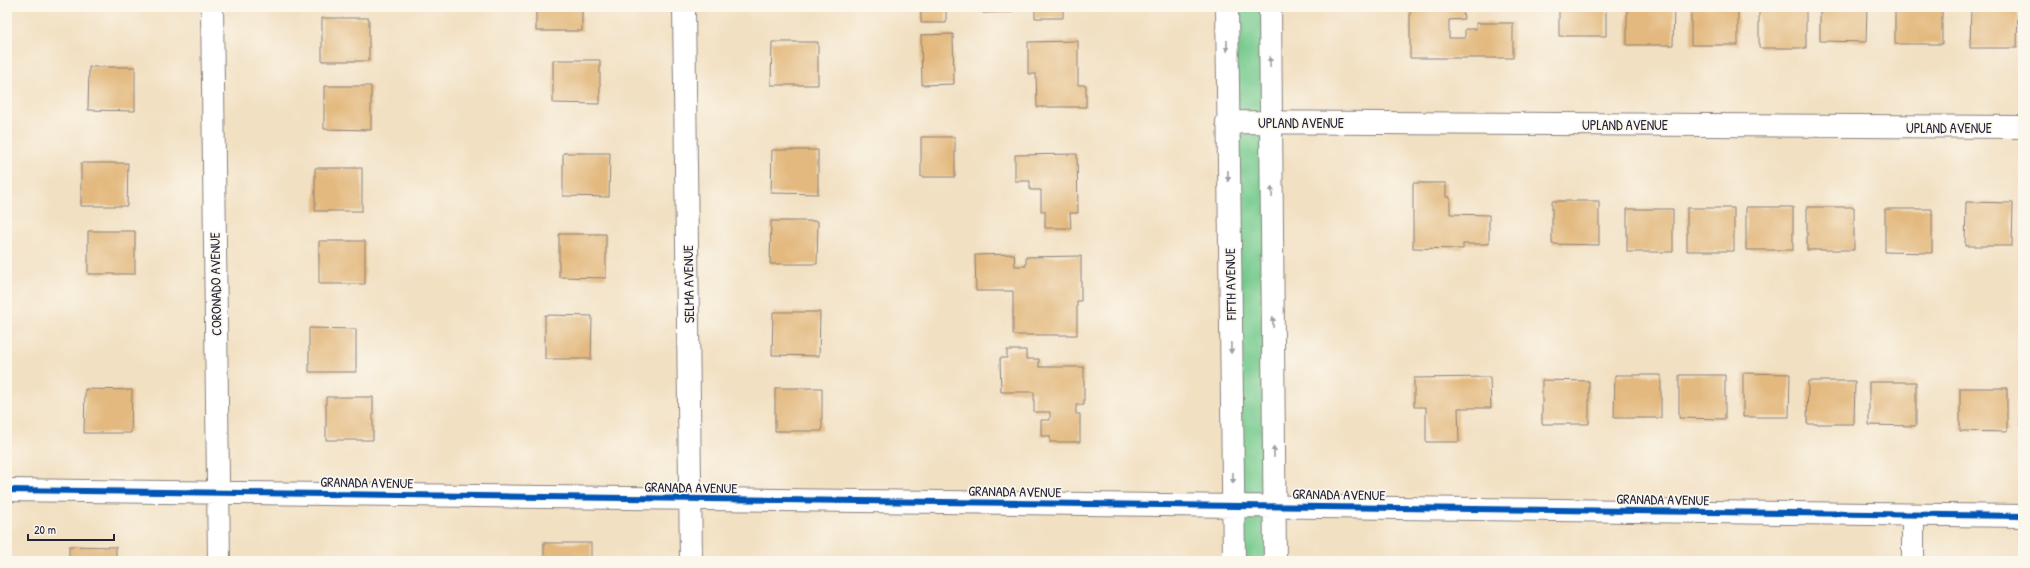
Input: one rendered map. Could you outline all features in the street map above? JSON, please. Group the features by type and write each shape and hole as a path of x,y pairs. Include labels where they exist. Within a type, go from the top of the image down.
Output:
{"street":[{"name":"CORONADO AVENUE","path":"212,7 219,561"},
{"name":"SELMA AVENUE","path":"684,7 691,561"},
{"name":"FIFTH AVENUE","path":"1227,7 1227,122 1234,561"},
{"path":"1270,7 1275,561"},
{"name":"UPLAND AVENUE","path":"1227,122 1271,121 2023,127"},
{"name":"GRANADA AVENUE","path":"7,490 2023,516"},
{"path":"1913,515 1913,561"}],"green space":[{"path":"1227,7 1270,7 1275,561 1234,561"}],"building":[{"path":"536,7 582,7 582,31 536,31"},
{"path":"921,7 946,7 946,23 921,23"},
{"path":"983,7 1012,7 1012,12 983,13"},
{"path":"1035,7 1063,7 1063,18 1035,18"},
{"path":"1410,7 1463,7 1464,19 1449,20 1449,38 1465,38 1465,29 1476,29 1476,23 1513,23 1513,58 1410,58"},
{"path":"1559,7 1606,7 1606,36 1559,36"},
{"path":"1627,7 1674,7 1673,45 1627,45"},
{"path":"1691,7 1738,7 1738,45 1691,45"},
{"path":"1759,7 1806,7 1806,48 1759,48"},
{"path":"1820,7 1867,7 1866,42 1820,41"},
{"path":"1895,7 1942,7 1942,44 1895,44"},
{"path":"1971,7 2018,7 2017,48 1970,48"},
{"path":"322,18 369,18 369,61 322,61"},
{"path":"953,34 954,84 922,85 921,35"},
{"path":"1078,41 1078,85 1086,85 1086,107 1037,107 1036,74 1028,74 1028,42"},
{"path":"772,42 818,42 818,85 771,85"},
{"path":"553,60 600,60 600,104 553,103"},
{"path":"89,67 135,67 135,111 88,110"},
{"path":"324,86 371,86 371,130 324,129"},
{"path":"921,137 955,137 955,177 921,177"},
{"path":"772,150 818,150 818,194 771,193"},
{"path":"563,153 610,153 609,197 563,196"},
{"path":"1077,154 1078,213 1070,213 1071,228 1045,228 1045,211 1041,211 1041,190 1030,190 1030,181 1015,181 1015,155"},
{"path":"81,163 128,163 127,206 81,206"},
{"path":"315,168 362,168 362,211 315,211"},
{"path":"1413,183 1446,183 1446,197 1450,197 1450,214 1489,215 1489,244 1463,244 1463,249 1413,248"},
{"path":"1552,201 1599,201 1599,245 1552,244"},
{"path":"1966,202 2013,203 2012,246 1965,246"},
{"path":"1746,207 1793,207 1793,250 1746,250"},
{"path":"1807,207 1854,207 1854,250 1807,250"},
{"path":"1687,208 1734,208 1734,251 1687,251"},
{"path":"1627,209 1673,209 1673,252 1627,252"},
{"path":"1885,209 1932,209 1932,253 1885,252"},
{"path":"771,221 818,221 817,264 770,264"},
{"path":"88,231 135,231 135,274 88,274"},
{"path":"559,234 606,234 606,278 559,277"},
{"path":"319,241 365,241 365,284 319,284"},
{"path":"1014,254 1015,266 1026,266 1026,257 1081,256 1081,301 1077,301 1077,335 1013,335 1013,291 976,291 975,255"},
{"path":"773,312 820,312 819,356 772,355"},
{"path":"545,315 592,316 591,359 545,359"},
{"path":"309,328 356,329 356,372 309,372"},
{"path":"1007,350 1026,350 1026,359 1039,359 1039,367 1084,367 1084,405 1076,405 1076,414 1080,414 1080,442 1050,442 1050,436 1041,436 1041,420 1050,420 1050,412 1034,412 1034,392 1001,392 1000,358 1007,358"},
{"path":"1743,373 1790,374 1789,417 1743,417"},
{"path":"1615,375 1661,375 1661,418 1614,418"},
{"path":"1679,375 1725,375 1725,419 1679,418"},
{"path":"1490,377 1491,408 1458,408 1459,442 1426,442 1426,407 1414,407 1414,378"},
{"path":"1542,380 1589,381 1589,424 1542,424"},
{"path":"1808,381 1855,381 1854,424 1807,424"},
{"path":"1869,382 1916,382 1916,426 1869,425"},
{"path":"2020,382 2023,382 2023,425 2020,425"},
{"path":"775,388 822,388 822,431 775,431"},
{"path":"1960,388 2007,388 2007,432 1960,431"},
{"path":"85,389 132,390 131,433 84,433"},
{"path":"326,397 373,397 373,440 326,440"},
{"path":"544,543 591,543 591,561 544,561"},
{"path":"69,546 116,547 116,561 69,561"},
{"path":"770,558 817,558 817,561 770,561"},
{"path":"1461,559 1500,560 1500,561 1461,561"}],"cycle path":[{"path":"7,490 2023,516"}]}
